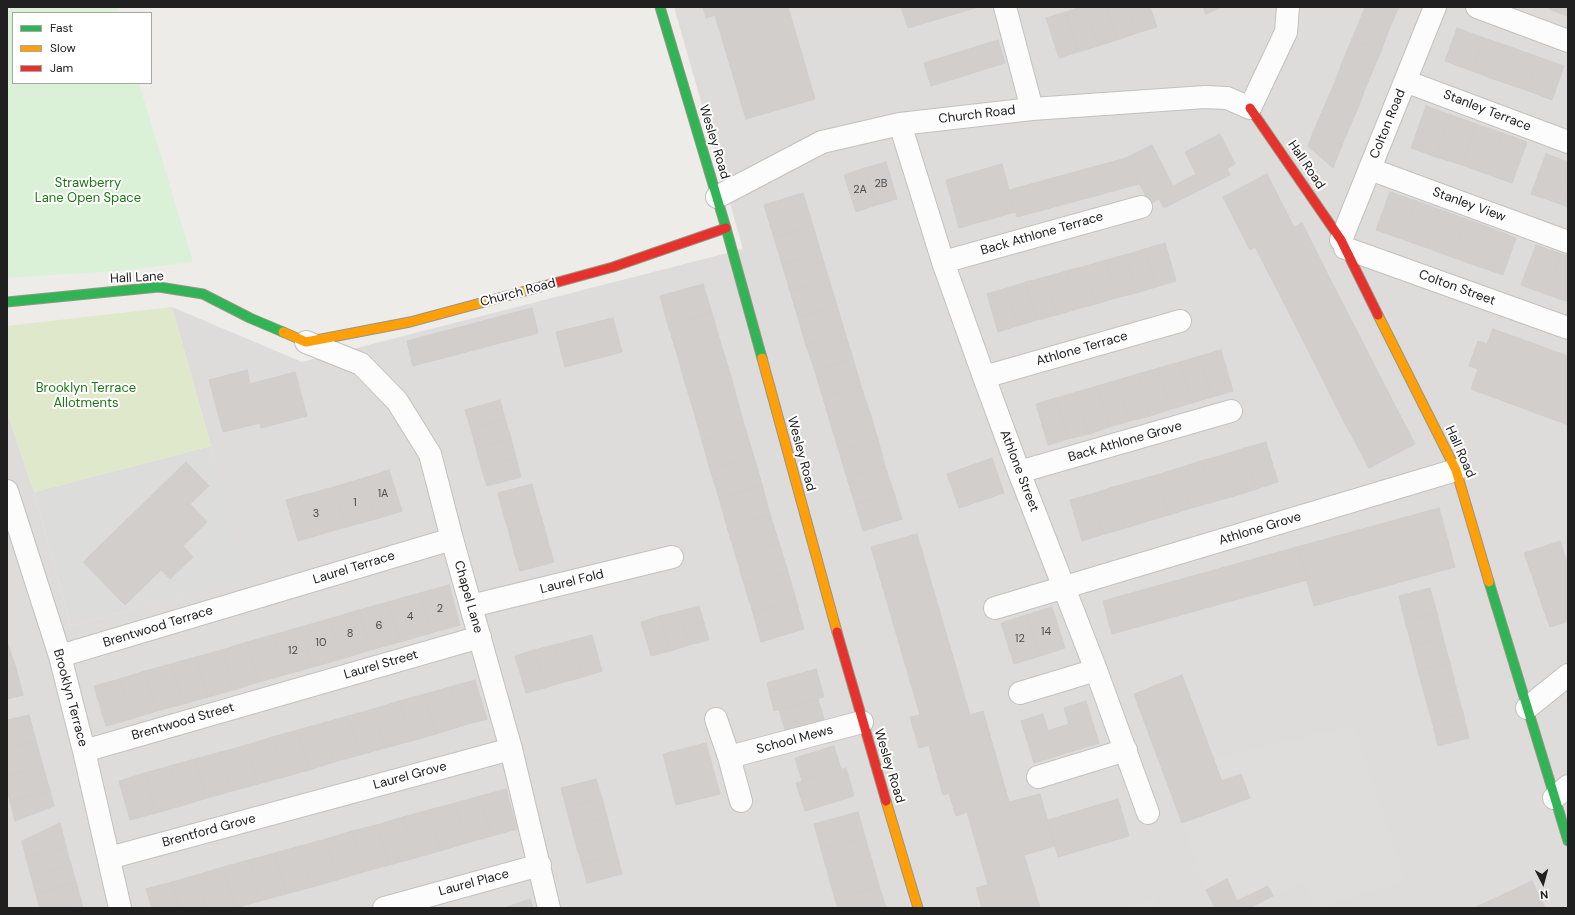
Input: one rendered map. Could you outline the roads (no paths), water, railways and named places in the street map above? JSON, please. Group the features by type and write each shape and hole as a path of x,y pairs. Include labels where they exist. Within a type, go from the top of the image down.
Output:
{"street":[{"name":"Wesley Road","path":"660,7 726,228 862,722 918,908"},
{"path":"1005,7 1032,109"},
{"path":"1250,108 1286,32 1288,7"},
{"name":"Colton Road","path":"1343,244 1370,168 1435,7"},
{"path":"1477,7 1568,41"},
{"name":"Stanley Terrace","path":"1405,81 1568,142"},
{"name":"Church Road","path":"717,197 822,142 900,124 1032,109 1205,98 1227,98 1250,108"},
{"name":"Hall Road","path":"1250,108 1343,244 1456,470 1527,708 1561,792 1568,841"},
{"name":"Athlone Street","path":"900,124 943,262 984,377 1019,472 1096,670 1148,813"},
{"name":"Stanley View","path":"1370,168 1568,242"},
{"name":"Back Athlone Terrace","path":"943,262 1141,207"},
{"name":"Church Road","path":"306,342 410,322 613,267 726,228"},
{"name":"Colton Street","path":"1343,244 1568,328"},
{"name":"Hall Lane","path":"7,302 159,287 203,294 250,318 306,342"},
{"name":"Athlone Terrace","path":"984,377 1180,321"},
{"name":"Chapel Lane","path":"306,342 361,364 397,401 430,454 452,539 511,749 540,865 549,908"},
{"name":"Back Athlone Grove","path":"1019,472 1231,411"},
{"name":"Athlone Grove","path":"995,608 1456,470"},
{"name":"Brooklyn Terrace","path":"7,492 60,656 84,751 120,908"},
{"name":"Laurel Terrace","path":"256,597 452,539"},
{"name":"Laurel Fold","path":"471,606 672,557"},
{"name":"Brentwood Terrace","path":"60,656 256,597"},
{"name":"Laurel Street","path":"282,694 480,637"},
{"path":"1020,693 1096,670"},
{"path":"1527,708 1568,675"},
{"name":"Brentwood Street","path":"84,751 282,694"},
{"path":"716,719 741,800"},
{"name":"School Mews","path":"728,757 862,722"},
{"name":"Laurel Grove","path":"310,804 511,749"},
{"path":"1038,777 1126,750"},
{"name":"Brentford Grove","path":"109,858 310,804"},
{"name":"Laurel Place","path":"384,908 540,865"}],"park label":[{"name":"Strawberry Lane Open Space","path":"88,192"},
{"name":"Brooklyn Terrace Allotments","path":"86,396"}]}
